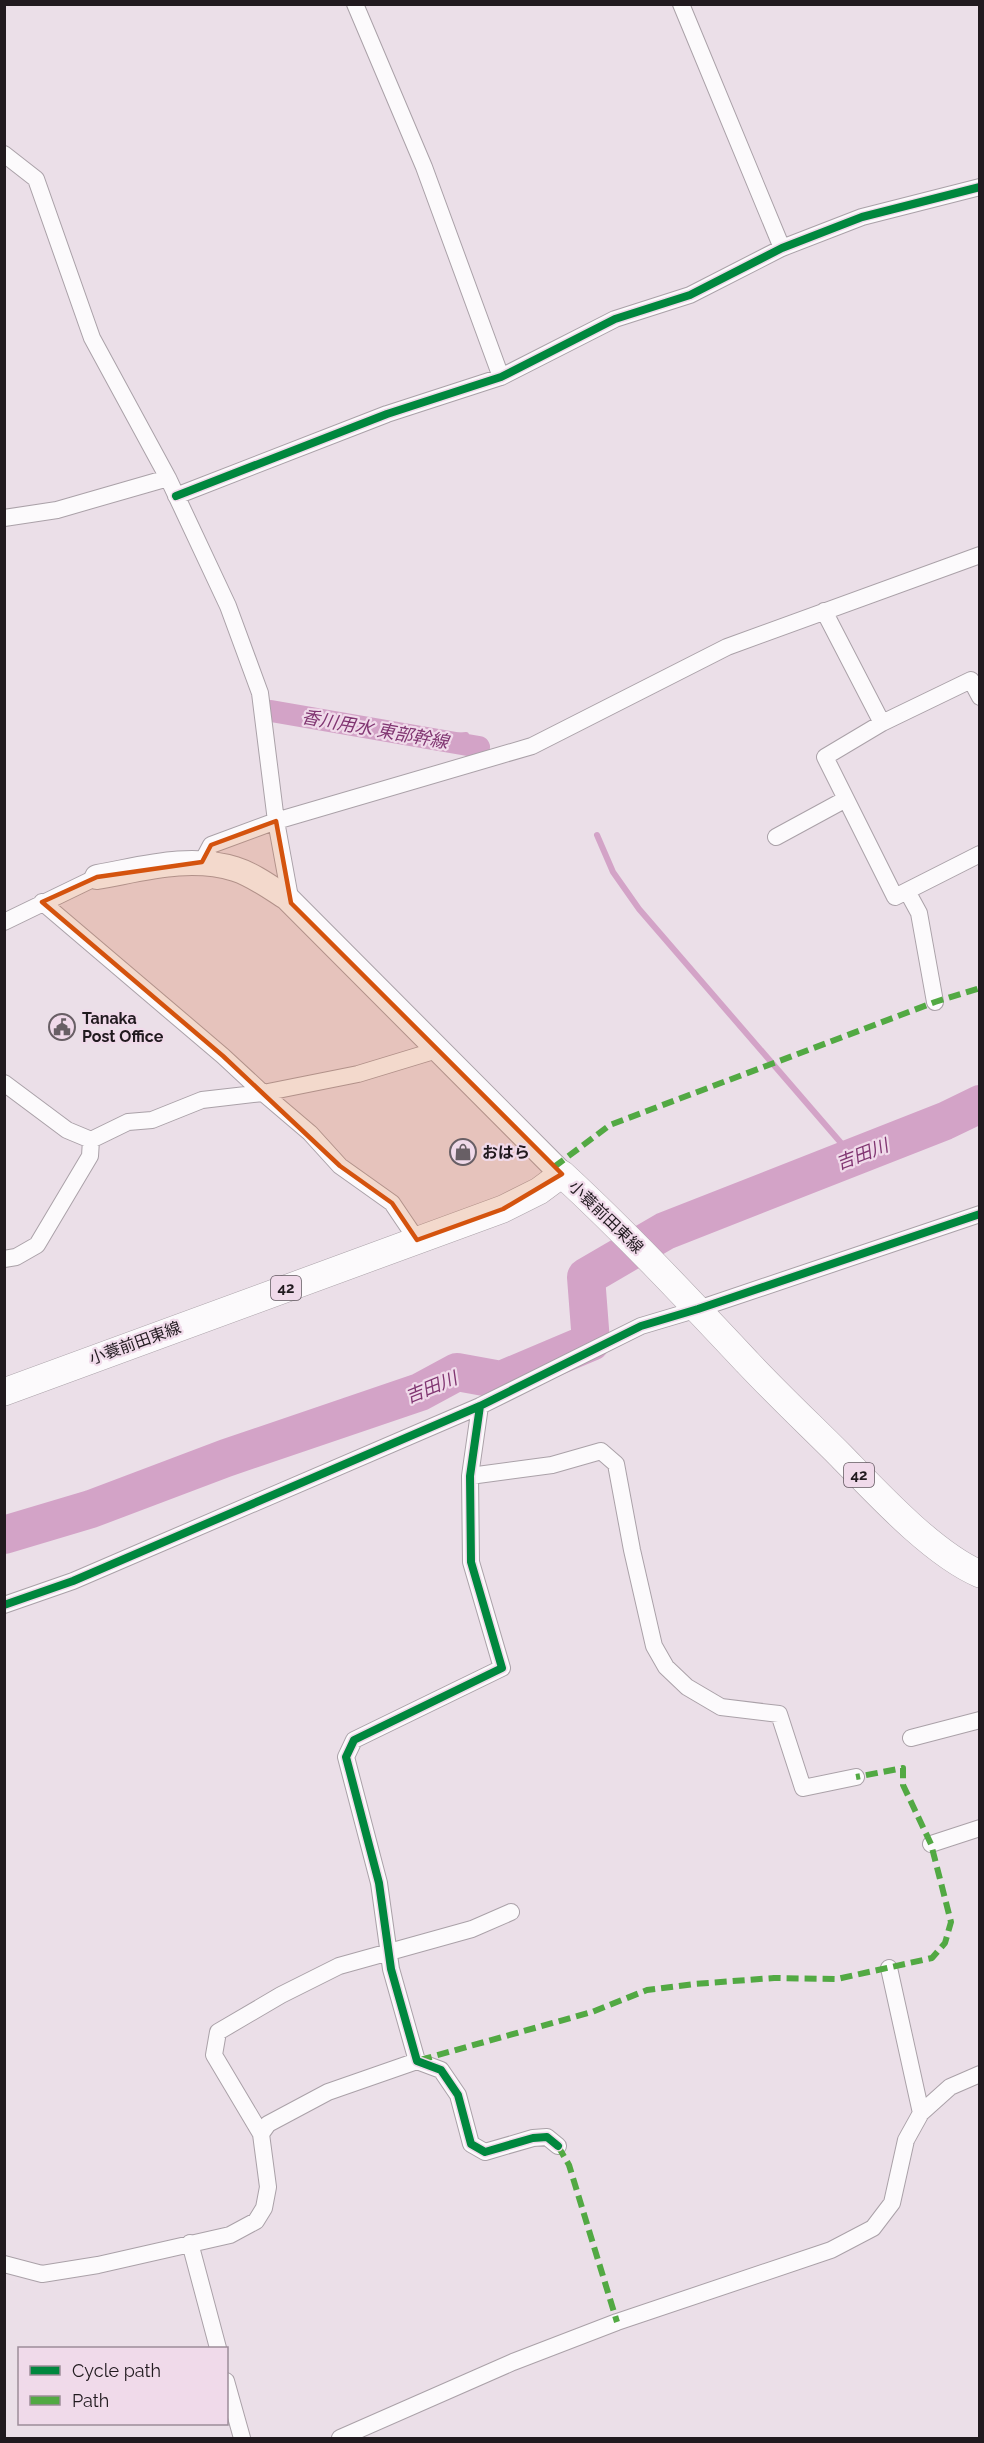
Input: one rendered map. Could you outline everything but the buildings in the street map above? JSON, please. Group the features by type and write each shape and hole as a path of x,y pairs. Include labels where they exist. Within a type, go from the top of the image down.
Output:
{"main road":[{"name":"小蓑前田東線","path":"4,1392 503,1209 539,1191 562,1174 690,1300 749,1364 889,1505 931,1542 969,1570 980,1574"}],"street":[{"path":"355,4 424,167 501,376"},
{"path":"681,4 782,248"},
{"path":"4,154 36,179 92,338 168,478 228,606 260,693 276,820 291,903"},
{"path":"176,496 387,414 501,376 615,320 690,295 782,248 862,217 980,187"},
{"path":"4,518 57,510 168,478"},
{"path":"202,862 211,845 276,820 532,746 727,647 980,555"},
{"path":"824,611 882,723"},
{"path":"980,697 971,680 882,723 825,757 895,897 980,854"},
{"path":"776,837 846,799"},
{"path":"4,922 97,877 163,864 202,862 236,869 265,884 291,903 562,1174"},
{"path":"907,891 918,913 935,1002"},
{"path":"42,902 310,1133 340,1166 392,1203 417,1240"},
{"path":"4,1083 67,1130 91,1140 128,1122 152,1119 202,1100 263,1093 358,1074 437,1050"},
{"path":"4,1259 16,1257 37,1245 90,1156 91,1140"},
{"path":"4,1605 73,1581 480,1406 690,1300 980,1214"},
{"path":"417,2061 391,1969 379,1883 346,1757 354,1740 502,1668 471,1562 470,1476 480,1406"},
{"path":"470,1476 552,1465 601,1451 616,1464 632,1550 654,1646 666,1667 687,1687 721,1707 779,1714 803,1788 856,1777"},
{"path":"911,1738 980,1720"},
{"path":"931,1844 980,1828"},
{"path":"4,2264 42,2274 98,2265 230,2235 256,2221 264,2208 268,2187 261,2133 214,2055 218,2032 281,1995 339,1966 472,1929 511,1912"},
{"path":"889,1968 921,2113"},
{"path":"261,2133 268,2124 328,2092 417,2061 441,2070 458,2095 471,2144 485,2152 533,2138 547,2137 558,2146"},
{"path":"340,2439 513,2362 616,2322 831,2250 873,2228 892,2203 906,2140 921,2113 950,2087 980,2074"},
{"path":"190,2243 217,2347"},
{"path":"228,2389 242,2439"}],"highlighted area":[{"path":"276,821 291,903 562,1174 503,1209 417,1240 392,1203 340,1166 223,1056 42,902 97,877 202,862 211,845"}],"waterway":[{"name":"香川用水 東部幹線","path":"271,711 479,747"},
{"path":"431,738 466,735"},
{"path":"597,835 613,872 639,909 854,1158"},
{"name":"吉田川","path":"4,1535 91,1509 226,1458 420,1392 457,1372 501,1380 591,1342 586,1277 665,1231 945,1121 980,1104"}],"marked path":[{"path":"554,1167 610,1125 935,1002 980,988"},
{"path":"420,2060 592,2012 647,1990 774,1978 837,1979 932,1958 945,1943 951,1922 931,1844 903,1785 903,1768 856,1777"},
{"path":"558,2146 569,2165 617,2322"}],"cycle path":[{"path":"176,496 387,414 501,377 615,319 690,295 782,248 862,217 980,187"},
{"path":"4,1605 73,1581 480,1406 641,1326 980,1214"},
{"path":"480,1406 470,1476 471,1562 502,1668 354,1740 346,1757 379,1883 391,1969 417,2061 441,2070 458,2095 471,2144 485,2152 533,2138 547,2137 558,2146"}],"place":[{"name":"Tanaka Post Office","path":"62,1027"},
{"name":"おはら","path":"463,1152"}]}
